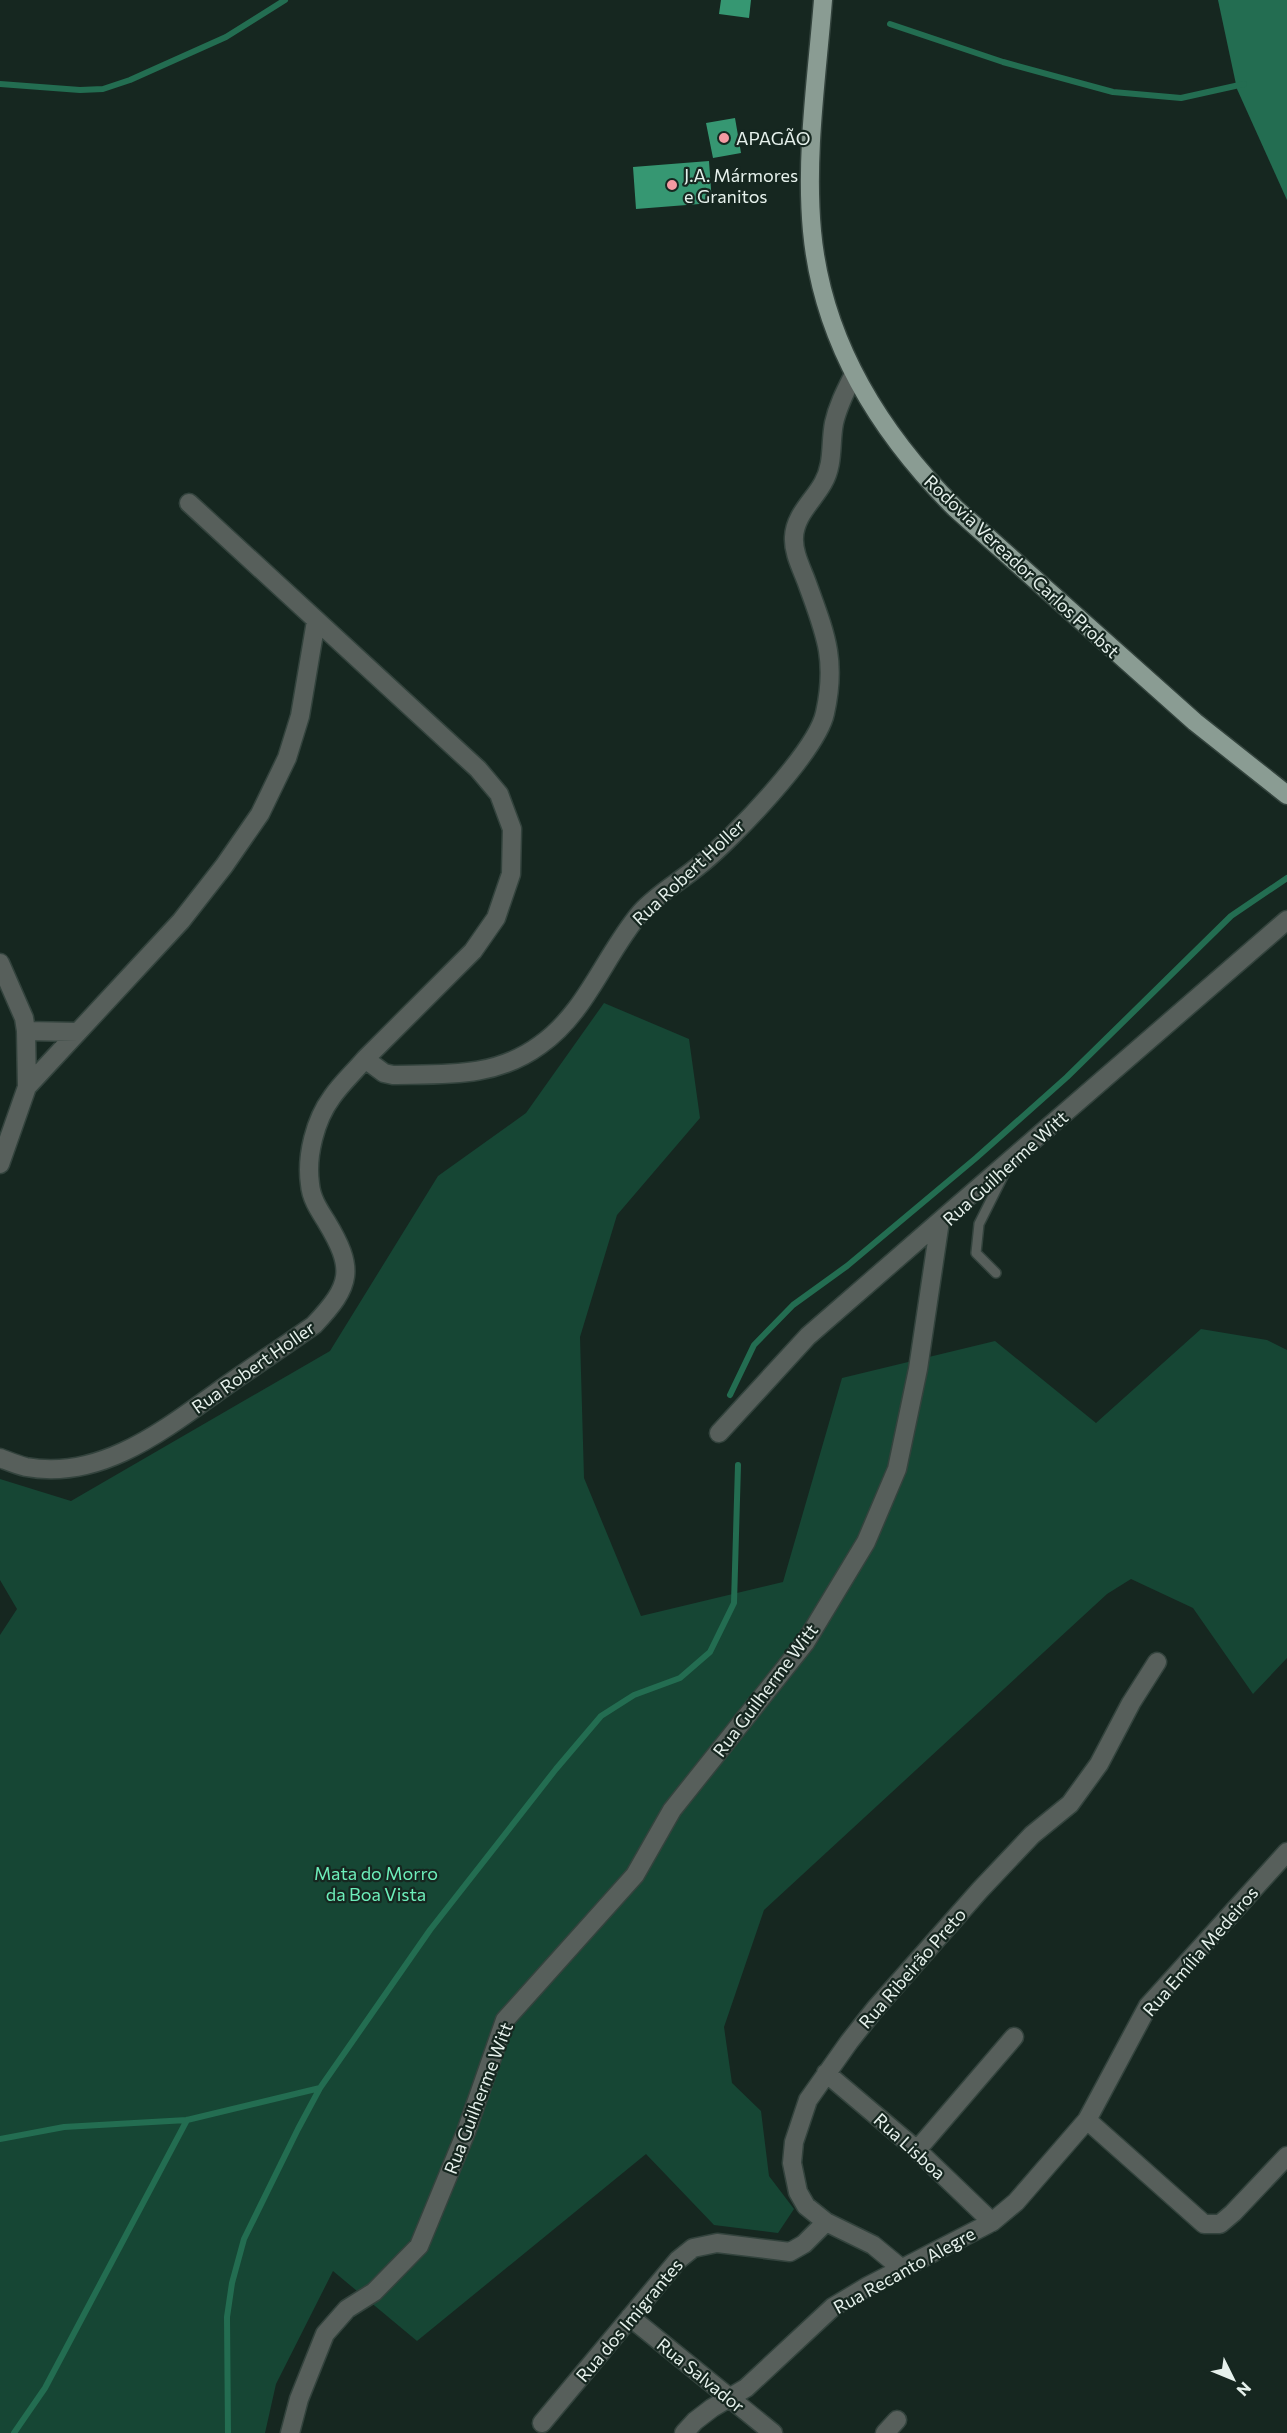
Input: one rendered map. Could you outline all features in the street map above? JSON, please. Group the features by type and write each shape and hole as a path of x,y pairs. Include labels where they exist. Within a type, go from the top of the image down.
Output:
{"main road":[{"name":"Rodovia Vereador Carlos Probst","path":"823,0 811,177 812,231 820,278 830,316 854,374 874,409 927,480 954,508 1195,722 1287,795"}],"street":[{"name":"Rua Robert Holler","path":"0,1458 25,1467 53,1470 96,1461 134,1447 168,1427 314,1325 334,1304 346,1281 345,1260 340,1244 316,1204 310,1186 309,1166 316,1128 331,1098 365,1059 384,1073 393,1076 479,1072 512,1062 540,1045 562,1028 580,1005 624,933 644,910 663,892 702,864 770,794 800,758 824,717 829,688 830,650 797,556 794,537 799,519 829,470 838,407 854,374"},
{"path":"189,503 478,769 499,794 512,829 511,874 496,918 473,951 365,1059"},
{"path":"27,1087 181,921 224,866 260,814 287,758 300,716 316,621"},
{"name":"Rua Guilherme Witt","path":"290,2433 299,2399 325,2334 347,2309 374,2292 419,2246 466,2132 505,2020 635,1875 672,1810 806,1643 866,1542 897,1469 918,1369 940,1221 1287,920"},
{"path":"0,963 24,1018 27,1087 0,1164"},
{"path":"26,1031 78,1032"},
{"path":"719,1433 808,1336 940,1221"},
{"name":"Rua Ribeirão Preto","path":"902,2270 888,2256 873,2246 826,2222 806,2206 798,2192 792,2163 794,2142 808,2100 875,2009 980,1890 1032,1835 1070,1804 1099,1764 1131,1703 1157,1662"},
{"name":"Rua Emília Medeiros","path":"1087,2120 1148,2006 1287,1852"},
{"path":"917,2150 1014,2037"},
{"name":"Rua Lisboa","path":"826,2073 917,2150 992,2222"},
{"path":"1087,2120 1204,2224 1220,2224 1287,2156"},
{"name":"Rua Recanto Alegre","path":"684,2433 704,2414 746,2388 833,2307 868,2286 992,2222 1017,2202 1087,2120"},
{"name":"Rua dos Imigrantes","path":"542,2423 678,2260 693,2248 717,2243 789,2252 804,2244 826,2222"},
{"name":"Rua Salvador","path":"630,2317 772,2433"}],"lane":[{"path":"996,1273 976,1253 979,1224 1011,1160"}],"green space":[{"name":"Mata do Morro da Boa Vista","path":"604,1003 689,1039 700,1118 617,1215 580,1337 584,1478 641,1616 783,1582 842,1378 995,1341 1096,1423 1201,1329 1267,1340 1287,1350 1287,1658 1253,1694 1193,1608 1131,1579 1107,1594 764,1910 724,2027 732,2083 761,2111 769,2176 794,2209 778,2233 714,2225 646,2154 417,2341 333,2271 276,2384 265,2433 0,2433 0,1635 17,1609 0,1580 0,1479 71,1501 330,1351 438,1176 526,1113"}],"shaded area":[{"path":"1218,0 1287,0 1287,200 1237,89"}],"building":[{"path":"721,0 751,0 749,18 719,14"},
{"name":"APAGÃO","path":"735,118 741,153 713,158 706,123"},
{"name":"J.A. Mármores e Granitos","path":"709,161 712,203 636,209 633,167"}],"waterway":[{"path":"0,84 80,90 103,89 130,80 226,37 285,0"},
{"path":"890,24 1003,62 1113,92 1181,98 1244,84"},
{"path":"730,1395 754,1345 793,1305 847,1266 976,1158 1067,1077 1231,916 1287,878"},
{"path":"228,2433 227,2317 232,2283 244,2239 298,2129 320,2088 430,1930 556,1769 601,1716 634,1695 680,1678 710,1652 734,1603 738,1465"},
{"path":"0,2139 64,2127 187,2120 320,2088"},
{"path":"14,2433 45,2388 187,2120"}],"place":[{"name":"APAGÃO","path":"724,138"},
{"name":"J.A. Mármores e Granitos","path":"672,185"}]}
